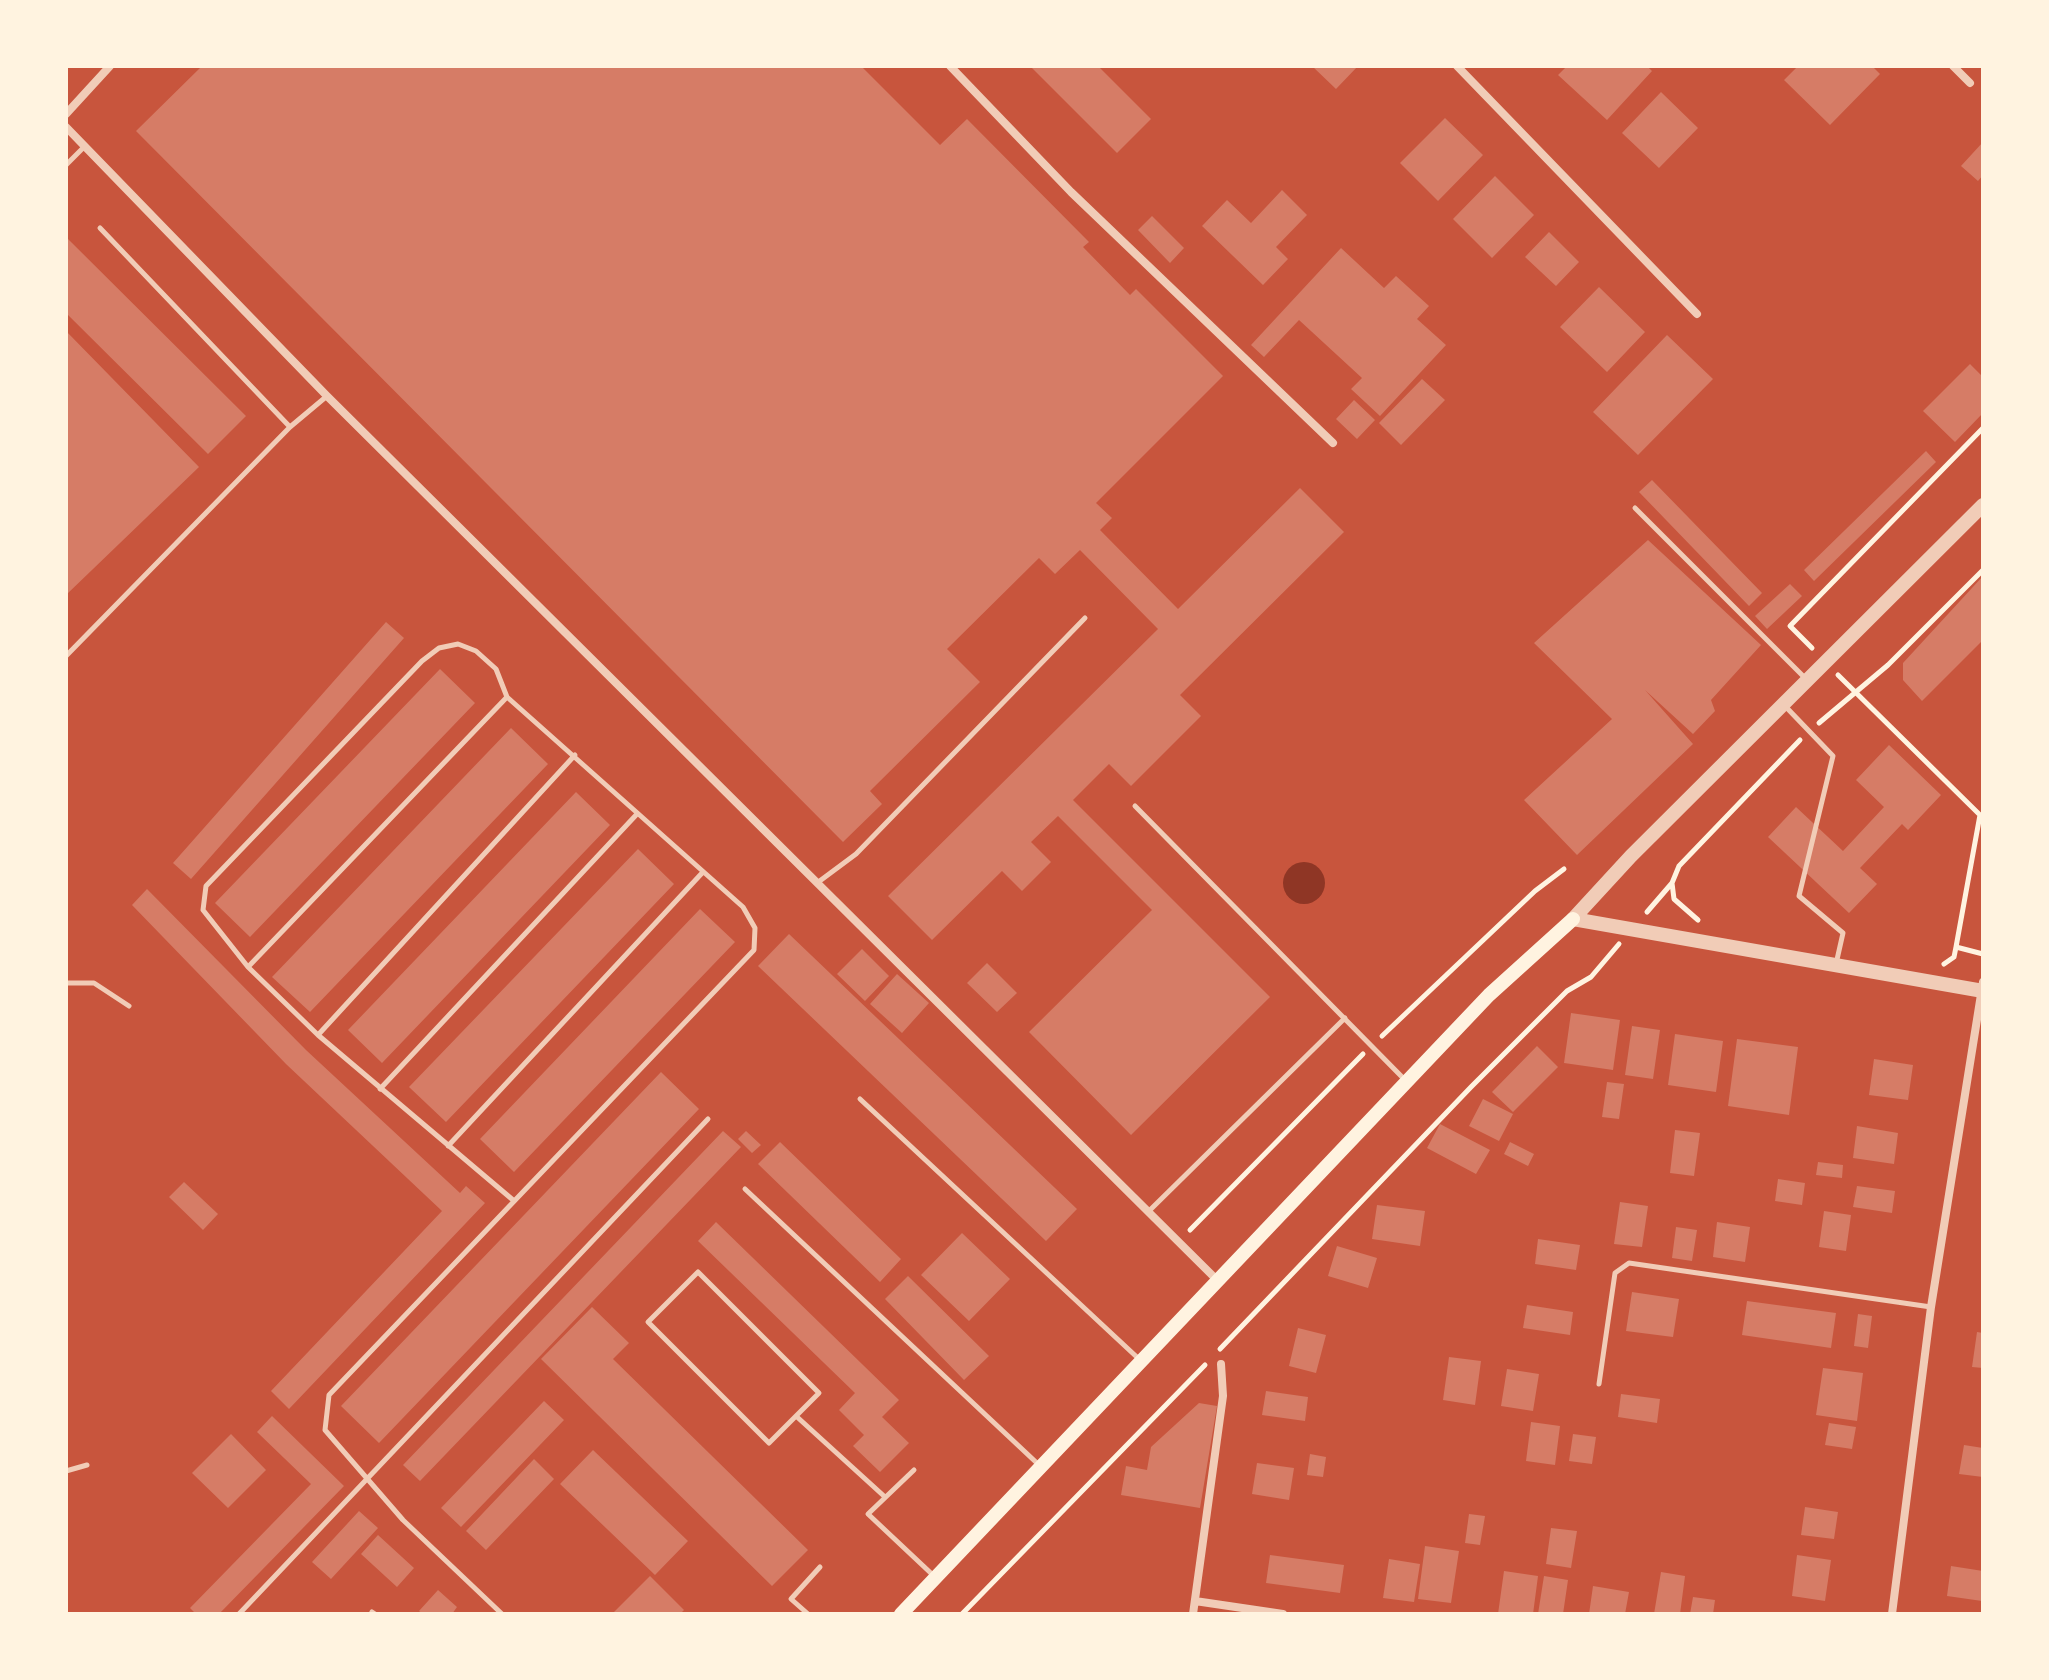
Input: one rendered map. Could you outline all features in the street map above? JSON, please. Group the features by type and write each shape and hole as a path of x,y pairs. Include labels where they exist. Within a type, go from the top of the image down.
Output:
{"main road":[{"path":"901,1614 1489,995 1573,919"}],"street":[{"path":"66,114 110,66"},
{"path":"950,66 1071,192 1333,443"},
{"path":"1457,66 1697,314"},
{"path":"1953,66 1970,83"},
{"path":"66,127 83,148 327,396 1217,1280"},
{"path":"1573,919 1983,505"},
{"path":"1573,919 1982,988 1931,1307 1892,1614"},
{"path":"1193,1614 1223,1396 1221,1364"},
{"path":"1195,1601 1283,1614"}],"lane":[{"path":"66,165 83,148"},
{"path":"100,228 290,427"},
{"path":"66,656 290,427 327,396"},
{"path":"1635,508 1808,681"},
{"path":"817,883 856,854 1085,618"},
{"path":"502,1614 403,1520 325,1430 329,1395 754,950 755,928 743,907 507,697 496,669 476,651 458,644 439,648 411,672 206,886 203,910 248,967 318,1035 513,1200"},
{"path":"248,967 507,697"},
{"path":"1784,704 1833,756 1799,896 1843,933 1836,965"},
{"path":"318,1035 575,755"},
{"path":"1135,806 1407,1082"},
{"path":"380,1089 637,814"},
{"path":"448,1146 703,872"},
{"path":"66,983 94,983 129,1006"},
{"path":"1149,1211 1345,1018"},
{"path":"860,1099 1141,1361"},
{"path":"239,1614 708,1119"},
{"path":"745,1189 1040,1467"},
{"path":"1599,1384 1615,1273 1629,1263 1931,1307"},
{"path":"698,1272 819,1393 796,1416 769,1443 648,1322 698,1272"},
{"path":"796,1416 885,1497"},
{"path":"66,1471 87,1465"},
{"path":"914,1470 868,1514 936,1577"},
{"path":"808,1614 791,1599 820,1567"}],"path":[{"path":"1983,428 1790,626 1980,815 1956,947 1983,954"},
{"path":"1217,1352 1471,1087 1567,991 1591,977 1672,883"},
{"path":"962,1614 1208,1362"}],"shaded area":[{"path":"1304,862 1319,868 1325,883 1319,898 1304,904 1289,898 1283,883 1289,868"}],"building":[{"path":"202,66 861,66 940,145 967,119 1089,242 1083,247 1130,295 1136,289 1223,376 1096,503 1112,518 1100,530 1178,609 1300,488 1344,532 1180,695 1201,716 1131,786 1109,764 1073,800 1270,997 1131,1135 1029,1032 1152,910 1058,816 1031,842 1051,862 1022,891 1002,871 932,940 888,896 1158,629 1080,550 1055,574 1039,558 947,649 980,682 870,791 882,804 843,842 136,131"},
{"path":"1030,66 1098,66 1151,119 1117,153"},
{"path":"1312,66 1358,66 1336,89"},
{"path":"1567,66 1647,66 1652,71 1607,120 1558,75"},
{"path":"1798,66 1872,66 1880,74 1830,125 1784,80"},
{"path":"1661,92 1698,128 1659,168 1622,133"},
{"path":"1445,118 1483,155 1438,201 1400,163"},
{"path":"1983,142 1983,175 1978,181 1961,166"},
{"path":"1495,176 1534,215 1492,258 1453,219"},
{"path":"1282,190 1307,215 1276,247 1288,259 1263,285 1202,226 1227,200 1251,223"},
{"path":"1152,216 1184,248 1170,263 1138,230"},
{"path":"1549,232 1579,262 1556,286 1525,257"},
{"path":"66,237 246,416 208,454 66,313"},
{"path":"1341,248 1384,288 1396,276 1429,306 1417,319 1446,345 1380,416 1351,389 1362,378 1299,320 1264,357 1251,345"},
{"path":"1599,287 1645,332 1607,372 1560,327"},
{"path":"66,331 199,467 66,595"},
{"path":"1667,335 1713,379 1638,455 1593,412"},
{"path":"1970,364 1983,377 1983,413 1955,442 1923,411"},
{"path":"1422,379 1445,400 1401,445 1379,423"},
{"path":"1354,400 1375,420 1357,439 1336,419"},
{"path":"1926,451 1936,462 1814,581 1804,570"},
{"path":"1652,480 1762,593 1749,606 1639,492"},
{"path":"1648,540 1761,645 1711,700 1715,711 1693,734 1645,690 1693,744 1577,855 1524,800 1612,719 1534,643"},
{"path":"1983,576 1983,640 1922,701 1903,680 1903,663"},
{"path":"1790,584 1802,596 1767,629 1755,616"},
{"path":"386,622 404,638 191,879 173,863"},
{"path":"440,669 475,703 250,937 215,903"},
{"path":"511,728 548,764 310,1012 272,977"},
{"path":"1889,745 1941,795 1908,830 1902,824 1860,868 1877,884 1849,913 1768,837 1796,807 1843,851 1884,807 1856,780"},
{"path":"576,792 610,825 382,1063 348,1030"},
{"path":"638,849 674,884 446,1122 409,1087"},
{"path":"147,889 306,1050 460,1193 466,1186 485,1203 289,1409 271,1391 442,1211 286,1064 132,905"},
{"path":"700,909 735,942 514,1172 480,1139"},
{"path":"789,934 1077,1209 1046,1241 758,966"},
{"path":"862,949 889,976 865,1001 837,974"},
{"path":"987,963 1017,993 997,1012 967,983"},
{"path":"897,974 929,1003 902,1033 870,1004"},
{"path":"1571,1013 1620,1020 1613,1070 1564,1063"},
{"path":"1632,1026 1660,1030 1653,1079 1625,1075"},
{"path":"1675,1034 1723,1041 1716,1092 1668,1085"},
{"path":"1737,1039 1798,1047 1789,1115 1728,1106"},
{"path":"1537,1046 1558,1067 1513,1112 1492,1092"},
{"path":"1874,1059 1913,1065 1908,1100 1869,1095"},
{"path":"661,1072 699,1109 379,1443 341,1406"},
{"path":"1607,1082 1624,1084 1619,1119 1602,1117"},
{"path":"1483,1099 1513,1114 1499,1141 1469,1126"},
{"path":"1440,1124 1490,1150 1476,1174 1427,1148"},
{"path":"1857,1126 1898,1133 1894,1164 1853,1158"},
{"path":"1675,1130 1700,1133 1694,1176 1670,1173"},
{"path":"723,1131 741,1147 420,1481 403,1465"},
{"path":"746,1131 761,1145 752,1153 738,1139"},
{"path":"780,1142 901,1259 880,1282 758,1164"},
{"path":"1510,1142 1534,1154 1528,1166 1504,1154"},
{"path":"1818,1162 1843,1165 1842,1178 1816,1175"},
{"path":"1778,1179 1805,1183 1802,1205 1775,1201"},
{"path":"184,1182 218,1214 203,1230 169,1197"},
{"path":"1857,1186 1895,1191 1892,1213 1853,1207"},
{"path":"1620,1202 1648,1206 1642,1247 1614,1244"},
{"path":"1377,1205 1425,1211 1420,1246 1372,1239"},
{"path":"1824,1211 1851,1215 1846,1251 1819,1247"},
{"path":"716,1222 899,1400 882,1417 909,1443 880,1472 853,1446 864,1435 839,1410 855,1393 698,1241"},
{"path":"1717,1222 1750,1227 1745,1262 1713,1257"},
{"path":"1676,1227 1697,1230 1692,1261 1672,1258"},
{"path":"962,1233 1010,1279 969,1321 921,1275"},
{"path":"1538,1239 1580,1245 1576,1270 1535,1264"},
{"path":"1337,1246 1377,1258 1368,1288 1328,1276"},
{"path":"908,1276 989,1356 964,1380 885,1299"},
{"path":"1632,1292 1679,1299 1673,1337 1626,1331"},
{"path":"1747,1301 1836,1313 1831,1348 1742,1335"},
{"path":"1527,1305 1573,1312 1570,1335 1523,1328"},
{"path":"592,1307 629,1343 613,1359 808,1550 772,1586 541,1359"},
{"path":"1858,1314 1872,1316 1868,1348 1854,1346"},
{"path":"1298,1328 1326,1335 1316,1373 1289,1366"},
{"path":"1977,1332 1983,1333 1983,1368 1972,1367"},
{"path":"1449,1357 1481,1361 1475,1405 1443,1400"},
{"path":"1823,1368 1863,1373 1857,1421 1816,1415"},
{"path":"1507,1369 1539,1374 1533,1411 1501,1406"},
{"path":"1266,1391 1308,1397 1305,1421 1262,1415"},
{"path":"1621,1394 1660,1399 1657,1423 1618,1417"},
{"path":"544,1401 564,1420 461,1527 441,1508"},
{"path":"1199,1403 1217,1406 1200,1508 1121,1495 1126,1466 1147,1470 1151,1447"},
{"path":"272,1416 344,1486 219,1614 196,1614 190,1608 311,1484 257,1432"},
{"path":"1531,1422 1560,1426 1555,1465 1526,1461"},
{"path":"1829,1423 1856,1427 1852,1449 1825,1445"},
{"path":"231,1434 266,1470 228,1508 192,1473"},
{"path":"1573,1434 1596,1437 1592,1464 1569,1461"},
{"path":"1964,1445 1983,1448 1983,1477 1959,1474"},
{"path":"593,1450 688,1541 655,1575 560,1484"},
{"path":"1310,1454 1326,1457 1323,1477 1307,1475"},
{"path":"534,1459 554,1479 486,1550 466,1531"},
{"path":"1257,1463 1294,1468 1289,1500 1252,1494"},
{"path":"1805,1507 1838,1512 1834,1539 1801,1535"},
{"path":"359,1511 378,1528 331,1579 312,1562"},
{"path":"1469,1514 1485,1516 1480,1545 1465,1543"},
{"path":"1551,1528 1577,1531 1571,1568 1546,1564"},
{"path":"378,1535 414,1568 397,1587 361,1554"},
{"path":"1425,1546 1459,1551 1451,1603 1418,1599"},
{"path":"1270,1555 1344,1565 1340,1593 1266,1583"},
{"path":"1797,1555 1831,1560 1825,1601 1792,1596"},
{"path":"1389,1559 1420,1564 1414,1602 1383,1598"},
{"path":"1951,1566 1983,1571 1982,1601 1947,1596"},
{"path":"1504,1571 1538,1576 1533,1614 1498,1614"},
{"path":"1661,1572 1685,1576 1680,1614 1654,1614"},
{"path":"650,1576 684,1610 680,1614 612,1614"},
{"path":"1544,1576 1568,1580 1563,1614 1538,1614"},
{"path":"1593,1586 1629,1592 1625,1614 1589,1614"},
{"path":"438,1590 457,1607 452,1614 423,1614 419,1611"},
{"path":"1693,1597 1715,1600 1713,1614 1690,1614"}]}
